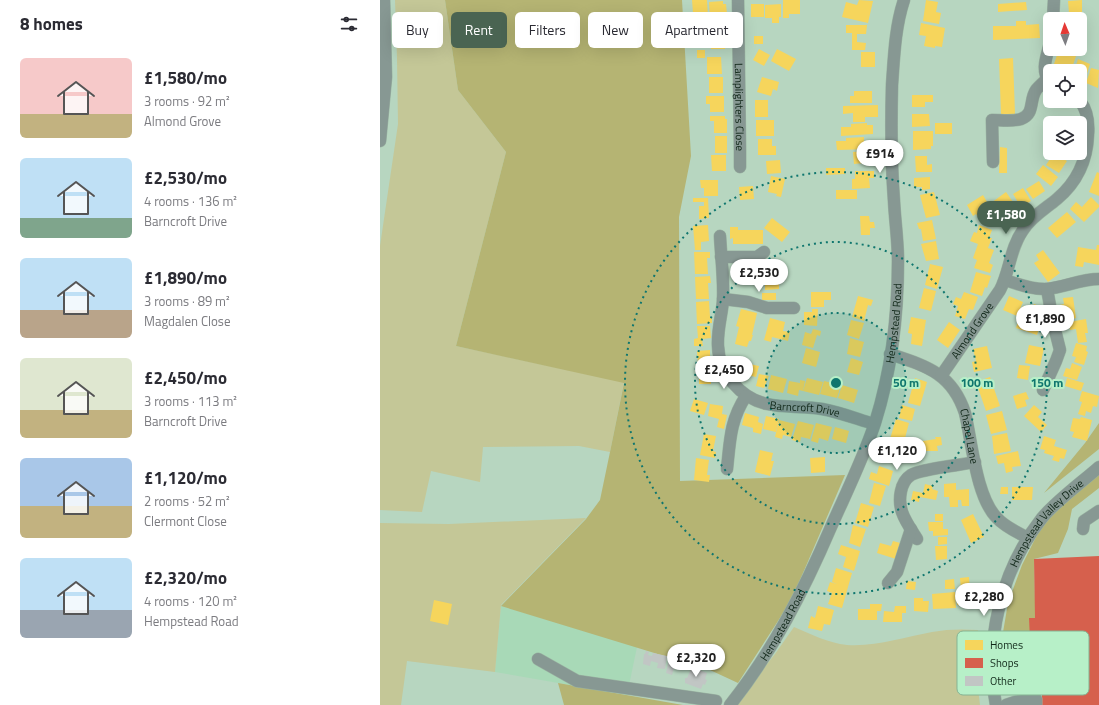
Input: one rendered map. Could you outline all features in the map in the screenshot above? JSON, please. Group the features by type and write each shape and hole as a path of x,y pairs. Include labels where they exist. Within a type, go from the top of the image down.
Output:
{"street":[{"path":"380,141 386,77 384,0"},
{"name":"Lamplighters Close","path":"738,0 740,166"},
{"name":"Hempstead Road","path":"730,705 770,647 797,602 850,485 874,424 881,400 894,328 898,261 892,173 892,96 897,30 904,0"},
{"path":"1054,0 1054,12"},
{"path":"993,162 992,120 1021,119 1030,110 1036,90 1043,85"},
{"name":"Almond Grove","path":"941,376 994,300 1005,280 1014,246 1023,229 1037,214 1064,193 1075,179 1084,162 1087,147 1094,131 1084,108"},
{"name":"Barncroft Drive","path":"720,236 723,299 718,338 719,355 726,372 736,387 746,396 768,405 822,409 874,424"},
{"path":"721,257 757,257 764,252"},
{"path":"1005,280 1034,288 1047,289 1087,280 1099,279"},
{"path":"1043,390 1060,350 1047,289"},
{"path":"723,299 748,302 767,308 794,308"},
{"name":"Chapel Lane","path":"890,354 923,366 941,376 957,394 963,407 980,487 985,500 991,512 1004,524 1028,538"},
{"path":"727,469 729,448 735,417 746,396"},
{"path":"888,583 897,572 914,534 902,513 900,501 901,488 907,479 911,475 923,470 975,462"},
{"name":"Hempstead Valley Drive","path":"995,631 1002,599 1013,567 1028,538 1048,511 1099,467"},
{"path":"1083,529 1084,521 1099,511"},
{"path":"538,660 577,681 719,703"},
{"path":"631,680 678,688 719,703"},
{"name":"Hempstead Valley Drive","path":"994,695 996,705"},
{"path":"1006,705 1036,699 1036,705"}],"shaded area":[{"path":"395,0 445,0 458,90 506,152 456,346 624,382 610,452 579,446 483,447 480,482 431,471 422,512 380,510 380,246 398,124 397,48 443,48 443,12 395,12"},
{"path":"445,0 682,0 683,12 651,12 651,48 685,48 691,156 679,217 680,481 845,475 791,601 738,683 710,670 501,606 586,519 600,500 624,383 456,346 506,152 458,90 452,48 507,48 507,12 451,12 451,42"},
{"path":"1099,423 1099,449 1044,493 1085,443"},
{"path":"1099,474 1099,488 1072,509 1068,529 1058,553 1034,559 1036,631 1003,631 1008,603 1022,565 1043,523"},
{"path":"586,518 501,605 495,672 407,661 401,705 380,705 380,523 449,524"},
{"path":"501,606 637,647 627,695 495,672"},
{"path":"794,627 820,638 847,645 869,645 943,630 978,630 957,631 957,695 979,695 980,705 735,705"},
{"path":"558,683 683,705 564,705"}],"building: Homes":[{"path":"692,0 707,0 708,12 693,12"},
{"path":"783,0 800,0 800,14 789,14 789,18 783,18"},
{"path":"859,0 873,1 868,23 842,17 846,2 857,5"},
{"path":"926,0 938,2 936,12 941,13 939,24 923,21"},
{"path":"1082,0 1082,12 1069,12 1068,1"},
{"path":"723,1 723,4 726,4 727,12 710,12 709,2"},
{"path":"1026,2 1027,10 998,12 998,4"},
{"path":"751,4 764,4 764,17 751,17"},
{"path":"781,4 781,17 779,17 779,23 772,23 772,18 765,18 765,5"},
{"path":"1016,21 1026,21 1026,25 1039,24 1040,38 993,40 993,26 1016,26"},
{"path":"921,23 945,28 942,47 935,46 935,48 924,46 926,36 919,35"},
{"path":"846,25 867,25 866,34 857,34 857,42 866,43 865,50 852,50 852,33 846,33"},
{"path":"754,36 763,36 763,44 754,44"},
{"path":"711,48 725,48 725,49"},
{"path":"759,49 770,55 764,66 753,60"},
{"path":"777,49 796,59 789,71 771,61"},
{"path":"697,50 705,50 705,58 697,58"},
{"path":"861,52 875,52 875,67 861,67"},
{"path":"1057,56 1076,56 1073,64 1054,64"},
{"path":"707,57 721,57 722,74 707,74"},
{"path":"1013,58 1015,114 1001,114 999,59"},
{"path":"1078,59 1090,64 1087,74 1087,64 1076,64"},
{"path":"1091,68 1099,70 1098,88 1087,83"},
{"path":"709,77 723,77 723,93 709,93"},
{"path":"762,77 779,82 777,91 773,89 771,96 757,92"},
{"path":"854,91 872,91 872,103 850,103 850,96 854,96"},
{"path":"912,95 933,95 933,102 925,102 925,107 912,107"},
{"path":"706,96 724,96 724,112 710,112 710,104 706,104"},
{"path":"755,100 768,100 768,117 755,117"},
{"path":"878,105 878,117 865,117 865,122 853,122 853,113 843,114 843,106"},
{"path":"912,114 929,114 930,126 912,127"},
{"path":"710,116 725,116 725,119 727,119 727,133 714,133 714,121 710,121"},
{"path":"756,120 774,120 774,136 756,136"},
{"path":"867,123 867,125 873,125 873,134 841,136 841,127 851,127 851,124"},
{"path":"935,123 952,123 952,134 935,134"},
{"path":"913,131 933,131 933,146 931,146 931,149 913,150"},
{"path":"715,136 727,136 727,153 715,153"},
{"path":"864,137 864,141 873,141 873,149 837,150 836,141 846,141 846,138"},
{"path":"758,139 772,139 772,146 776,146 776,155 758,155"},
{"path":"1000,147 1007,148 1007,173 999,173"},
{"path":"865,151 865,156 873,155 874,162 854,164 853,152"},
{"path":"711,155 726,155 726,171 712,171"},
{"path":"915,156 927,156 927,165 932,164 932,172 916,172"},
{"path":"780,160 781,173 767,174 766,161"},
{"path":"1049,160 1067,161 1059,173 1046,165"},
{"path":"1043,165 1058,177 1051,186 1036,174"},
{"path":"826,168 845,168 845,174 826,175"},
{"path":"855,171 874,171 874,178 869,178 870,188 852,189 852,179 855,179"},
{"path":"1097,172 1099,173 1099,196 1089,192"},
{"path":"771,176 785,179 781,197 776,196 777,194 768,192"},
{"path":"930,177 930,189 922,190 922,187 914,187 914,178"},
{"path":"700,180 718,180 718,196 704,196 704,188 701,188"},
{"path":"1039,181 1045,191 1033,199 1026,189"},
{"path":"753,186 754,199 740,200 739,187"},
{"path":"1023,188 1031,201 1021,207 1013,194"},
{"path":"836,190 857,190 857,199 836,199"},
{"path":"934,192 940,215 926,218 920,195"},
{"path":"1006,192 1015,205 1006,211 1009,215 1002,220 991,203"},
{"path":"983,195 993,212 982,219 984,223 982,224 976,214 973,216 967,205"},
{"path":"1091,197 1099,205 1099,207 1084,222 1070,209 1076,202 1082,207"},
{"path":"693,198 708,198 709,218 699,219 699,206 704,206 704,202 693,202"},
{"path":"1067,212 1076,222 1057,238 1048,228"},
{"path":"860,216 869,216 870,222 874,222 875,228 870,228 870,235 861,235"},
{"path":"772,218 790,232 782,242 764,228"},
{"path":"932,220 936,239 923,241 921,229 919,229 917,223"},
{"path":"708,225 709,241 701,242 701,250 695,250 693,226"},
{"path":"979,225 992,230 989,238 992,238 988,248 994,250 989,263 993,265 990,273 974,268 977,260 973,258 978,244 970,241 974,232 977,233"},
{"path":"730,227 738,227 738,230 763,230 763,244 733,244 733,238 730,239"},
{"path":"936,241 939,259 926,261 921,244"},
{"path":"1097,245 1099,245 1099,265 1084,262 1083,267 1075,266 1078,247 1096,250"},
{"path":"1043,250 1060,273 1048,282 1034,263 1039,260 1036,255"},
{"path":"694,252 710,252 710,258 707,258 708,274 695,274"},
{"path":"764,261 778,261 778,268 764,268"},
{"path":"930,264 943,267 937,289 925,285"},
{"path":"765,271 778,271 778,279 765,279"},
{"path":"976,272 991,276 987,288 985,287 982,296 970,292"},
{"path":"710,276 711,283 708,283 709,299 696,299 695,277"},
{"path":"765,282 779,282 779,289 765,290"},
{"path":"924,288 936,291 931,311 919,308"},
{"path":"811,292 831,292 831,300 824,300 824,307 811,307"},
{"path":"964,292 978,297 973,310 969,309 965,319 955,316 958,306 953,304 956,297 961,299"},
{"path":"762,293 776,293 776,300 762,300"},
{"path":"858,296 873,300 871,306 868,305 864,321 852,317"},
{"path":"1009,296 1023,302 1017,316 1003,310"},
{"path":"1073,297 1076,318 1068,320 1067,312 1061,313 1060,305 1064,304 1063,298"},
{"path":"709,301 712,323 697,324 696,302"},
{"path":"1034,304 1042,307 1037,322 1041,323 1037,335 1016,328 1023,306 1032,309"},
{"path":"741,309 757,313 753,335 747,347 735,344 739,327 736,326"},
{"path":"812,309 818,309 817,326 804,325 804,312 812,312"},
{"path":"911,317 926,320 922,346 911,344 912,334 908,333"},
{"path":"770,318 785,322 783,331 790,332 788,341 772,337 771,342 764,340"},
{"path":"1086,319 1088,333 1085,333 1087,342 1078,343 1076,329 1070,330 1069,322"},
{"path":"851,320 864,323 859,339 847,335"},
{"path":"949,322 960,330 948,348 937,340"},
{"path":"697,326 710,326 711,338 702,339 703,346 694,346 694,339 698,338"},
{"path":"813,329 821,331 820,336 817,335 813,348 802,345 805,332 811,334"},
{"path":"850,338 864,342 860,357 847,354"},
{"path":"1076,343 1087,346 1086,351 1088,352 1084,365 1074,362 1076,357 1072,356"},
{"path":"1029,345 1044,348 1040,366 1025,363"},
{"path":"987,346 992,368 974,372 972,362 976,361 973,349"},
{"path":"806,348 820,352 816,367 802,363"},
{"path":"710,350 710,363 698,363 697,351"},
{"path":"851,358 863,362 859,375 847,372"},
{"path":"745,363 759,366 756,377 742,374"},
{"path":"1072,363 1082,367 1077,380 1063,376 1066,368 1070,369"},
{"path":"1019,365 1030,366 1028,380 1017,378"},
{"path":"699,371 711,371 711,384 699,384"},
{"path":"759,374 769,376 764,388 756,386"},
{"path":"771,375 787,379 783,393 768,389"},
{"path":"990,377 1000,406 986,411 976,382"},
{"path":"807,378 823,382 819,395 803,391"},
{"path":"915,378 927,382 920,406 908,403"},
{"path":"1067,378 1084,383 1081,391 1065,386"},
{"path":"800,380 805,381 803,391 799,390 798,396 787,393 789,381 800,383"},
{"path":"824,381 841,385 837,398 820,394"},
{"path":"842,385 858,390 854,403 838,398"},
{"path":"1082,391 1099,396 1097,407 1093,406 1091,413 1086,411 1085,416 1078,414 1082,402 1079,401"},
{"path":"1026,392 1029,399 1025,400 1027,406 1017,409 1013,396"},
{"path":"694,399 708,403 704,415 690,411"},
{"path":"710,404 723,406 722,414 727,415 724,429 717,427 719,419 708,416"},
{"path":"902,405 915,409 912,421 899,418"},
{"path":"1034,405 1042,412 1038,417 1047,425 1041,432 1024,416"},
{"path":"1002,411 1007,430 991,434 986,415"},
{"path":"745,413 759,417 758,422 763,424 761,434 753,432 753,428 742,425"},
{"path":"766,416 779,419 776,432 763,429"},
{"path":"1081,417 1092,420 1087,441 1072,437 1074,432 1070,431 1073,418 1080,419"},
{"path":"896,419 909,423 905,438 901,437 900,441 890,439"},
{"path":"779,420 795,424 791,437 783,435 782,439 775,437"},
{"path":"798,421 814,425 810,439 801,437 800,442 792,440"},
{"path":"816,423 832,427 828,441 819,438 818,443 811,441"},
{"path":"835,427 849,431 846,443 832,439"},
{"path":"1007,433 1011,451 994,454 992,436"},
{"path":"704,434 716,436 713,451 716,452 715,458 700,455"},
{"path":"1044,436 1056,440 1054,446 1067,450 1064,459 1060,458 1059,462 1052,460 1054,456 1044,453 1045,450 1040,449"},
{"path":"935,437 941,437 942,445 937,446 938,451 924,451 923,441 936,439"},
{"path":"885,439 902,445 897,460 880,455"},
{"path":"760,450 773,453 771,461 774,461 770,476 755,472"},
{"path":"1018,451 1021,466 1012,467 1013,471 1006,473 1004,463 998,464 996,456"},
{"path":"825,457 825,472 811,473 810,458"},
{"path":"696,458 709,460 707,475 710,475 709,482 694,480"},
{"path":"879,466 893,471 889,486 869,479 871,472 877,474"},
{"path":"874,483 886,486 880,506 869,503"},
{"path":"956,483 956,490 969,489 969,506 962,506 961,500 958,500 958,507 950,507 949,497 944,497 944,484"},
{"path":"925,484 933,486 932,489 938,491 936,500 920,497 919,502 911,500 913,491 923,493"},
{"path":"1001,487 1008,487 1008,494 1000,494"},
{"path":"1012,487 1033,487 1032,500 1012,500"},
{"path":"861,503 874,507 868,527 855,523"},
{"path":"935,514 943,514 943,521 935,521"},
{"path":"973,514 984,537 971,543 961,520"},
{"path":"928,522 943,522 943,529 948,529 948,535 933,536 933,531 929,531"},
{"path":"853,525 866,529 860,547 849,543"},
{"path":"938,537 947,537 947,544 938,545"},
{"path":"893,541 904,544 896,559 877,553 880,543 891,546"},
{"path":"841,545 860,551 854,571 843,567 846,557 838,554"},
{"path":"935,546 947,546 947,559 936,560"},
{"path":"836,568 852,573 842,608 828,604 832,593 827,591 830,582 837,584 832,582"},
{"path":"969,577 970,591 978,590 979,595 983,594 984,603 957,605 956,591 961,591 960,578"},
{"path":"954,579 955,589 945,589 945,580"},
{"path":"907,581 916,582 915,590 906,589"},
{"path":"955,592 956,608 933,609 932,594"},
{"path":"914,598 923,598 923,601 929,601 928,612 914,611"},
{"path":"434,600 452,604 448,625 430,621"},
{"path":"870,604 882,604 881,611 877,611 877,620 858,620 858,609 870,609"},
{"path":"818,606 834,610 830,625 824,624 822,631 808,628 811,616 815,618"},
{"path":"895,606 906,606 906,613 902,613 902,622 883,622 884,611 894,612"}],"building: Shops":[{"path":"1099,556 1099,705 1042,705 1042,695 1089,695 1089,631 1030,631 1029,618 1035,618 1034,559"}],"building: Other":[{"path":"646,651 649,652 648,655 652,656 653,653 667,656 665,669 657,668 658,663 651,661 650,666 643,664 644,654"},
{"path":"669,659 681,661 680,666 675,665 672,675 666,673"},
{"path":"692,667 707,673 705,679 707,680 701,689 685,683 685,678 687,678"}]}
